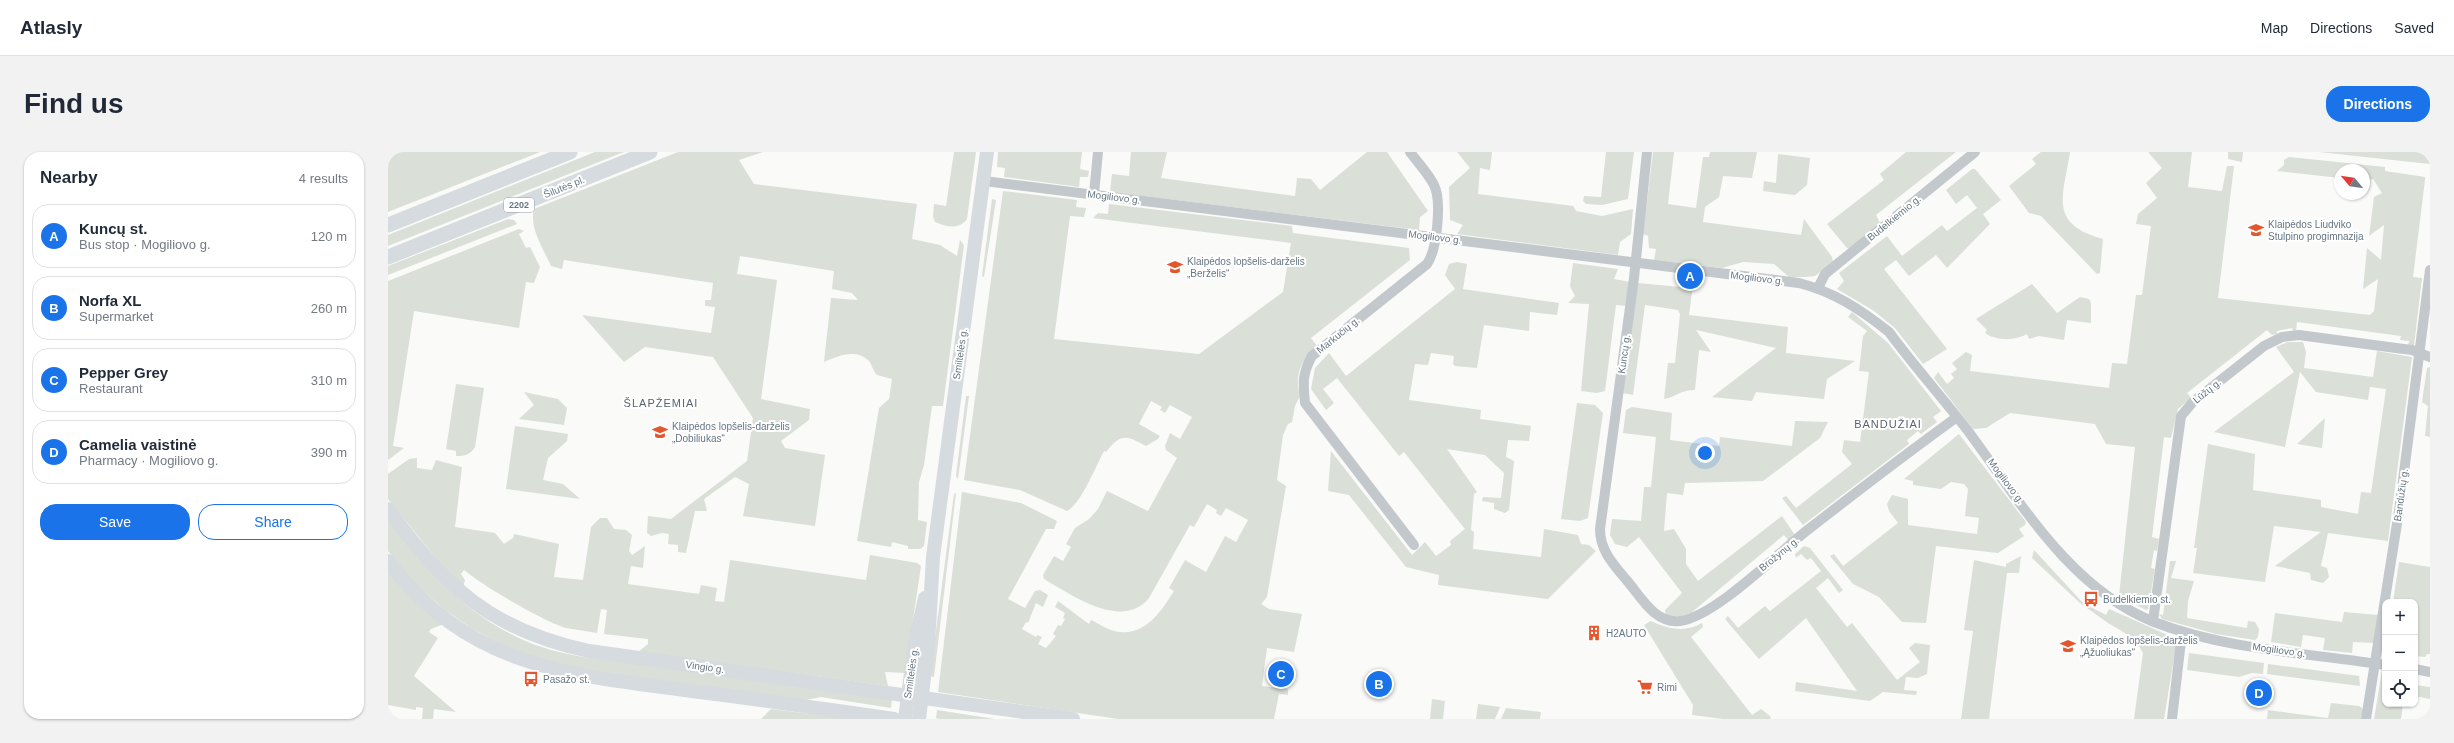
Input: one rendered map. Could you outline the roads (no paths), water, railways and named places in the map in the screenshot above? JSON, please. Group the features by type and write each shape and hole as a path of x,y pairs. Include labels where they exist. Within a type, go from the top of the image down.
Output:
{"main road":[{"path":"388,225 570,152"},
{"name":"Šilutės pl.","path":"388,257 650,152"},
{"name":"Smiltelės g.","path":"919,719 915,696 915,642 933,557 987,152"},
{"name":"Vingio g.","path":"388,509 414,545 449,582 487,612 537,638 589,651 1074,719"},
{"path":"388,561 408,585 452,622 494,649 520,660 586,676 894,719"},
{"name":"Smiltelės g.","path":"905,719 915,696"}],"street":[{"path":"1094,194 1098,152"},
{"name":"Markučių g.","path":"1410,152 1434,186 1438,203 1432,256 1427,264 1312,356 1304,371 1305,403 1414,545"},
{"name":"Kuncų g.","path":"1606,554 1600,540 1600,529 1636,263 1647,152"},
{"name":"Budelkiemio g.","path":"1818,288 1825,274 1975,152"},
{"name":"Mogiliovo g.","path":"984,181 1798,283 1818,288 1841,298 1862,310 1888,332 1922,377 1957,417 2072,567 2112,599 2152,621 2182,632 2227,643 2380,664"},
{"name":"Bandužių g.","path":"2366,719 2380,664 2430,270"},
{"name":"Lūžų g.","path":"2152,621 2181,416 2193,402 2264,346 2282,337 2299,335 2412,350 2430,357"},
{"name":"Brožynų g.","path":"1606,554 1657,614 1669,620 1680,621 1693,618 1710,610 1804,534 1957,417"},
{"path":"2172,719 2182,632"},
{"path":"2418,670 2430,672"}],"place":[{"name":"Klaipėdos Liudviko Stulpino progimnazija","path":"2256,230"},
{"name":"Klaipėdos lopšelis-darželis „Berželis“","path":"1175,267"},
{"name":"Kuncų st.","path":"1690,276"},
{"name":"Klaipėdos lopšelis-darželis „Dobiliukas“","path":"660,432"},
{"name":"Budelkiemio st.","path":"2091,599"},
{"name":"H2AUTO","path":"1594,633"},
{"name":"Klaipėdos lopšelis-darželis „Ąžuoliukas“","path":"2068,646"},
{"name":"Pepper Grey","path":"1281,674"},
{"name":"Pasažo st.","path":"531,679"},
{"name":"Norfa XL","path":"1379,684"},
{"name":"Rimi","path":"1645,687"},
{"name":"Camelia vaistinė","path":"2259,693"}],"district":[{"name":"ŠLAPŽEMIAI","path":"661,403"},
{"name":"BANDUŽIAI","path":"1888,424"}]}
